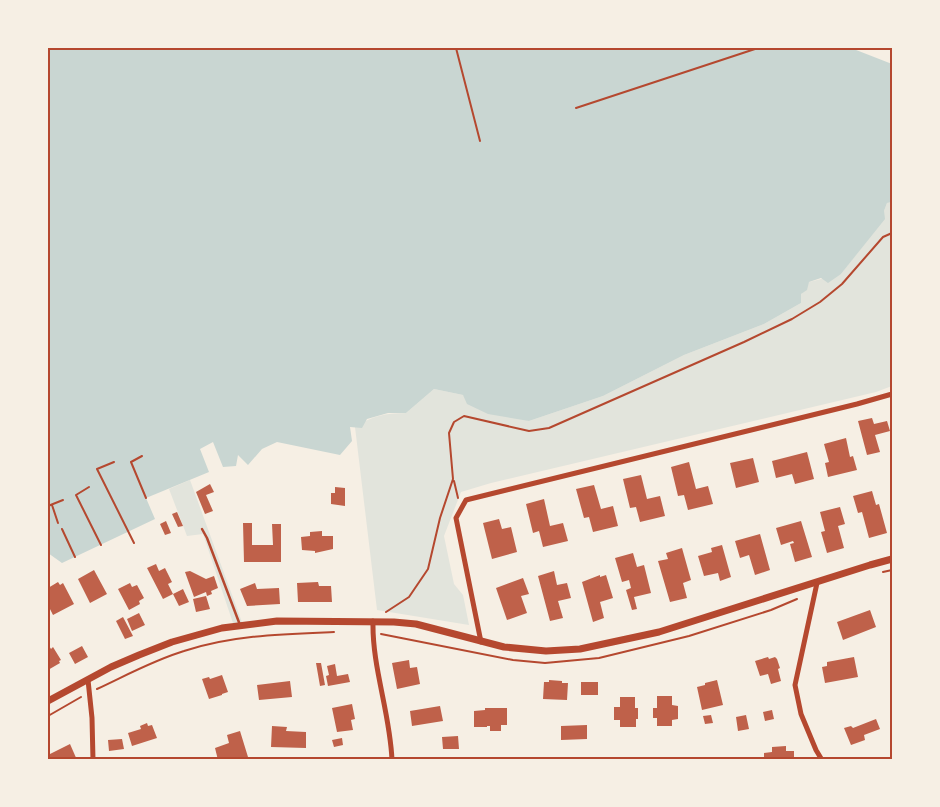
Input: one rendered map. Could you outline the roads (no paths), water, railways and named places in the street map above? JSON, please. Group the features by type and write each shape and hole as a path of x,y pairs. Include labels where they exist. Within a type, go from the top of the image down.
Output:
{"street":[{"path":"481,642 456,518 466,500 838,409 892,394"},
{"path":"48,701 111,667 172,642 201,632 240,625 277,621 373,620 416,624 504,647 546,651 600,646 660,632 864,567 892,560"},
{"path":"817,583 796,685 801,714 822,760"},
{"path":"373,620 375,660 388,722 392,760"},
{"path":"88,680 92,718 93,760"}],"lane":[{"path":"202,529 240,625"}]}
